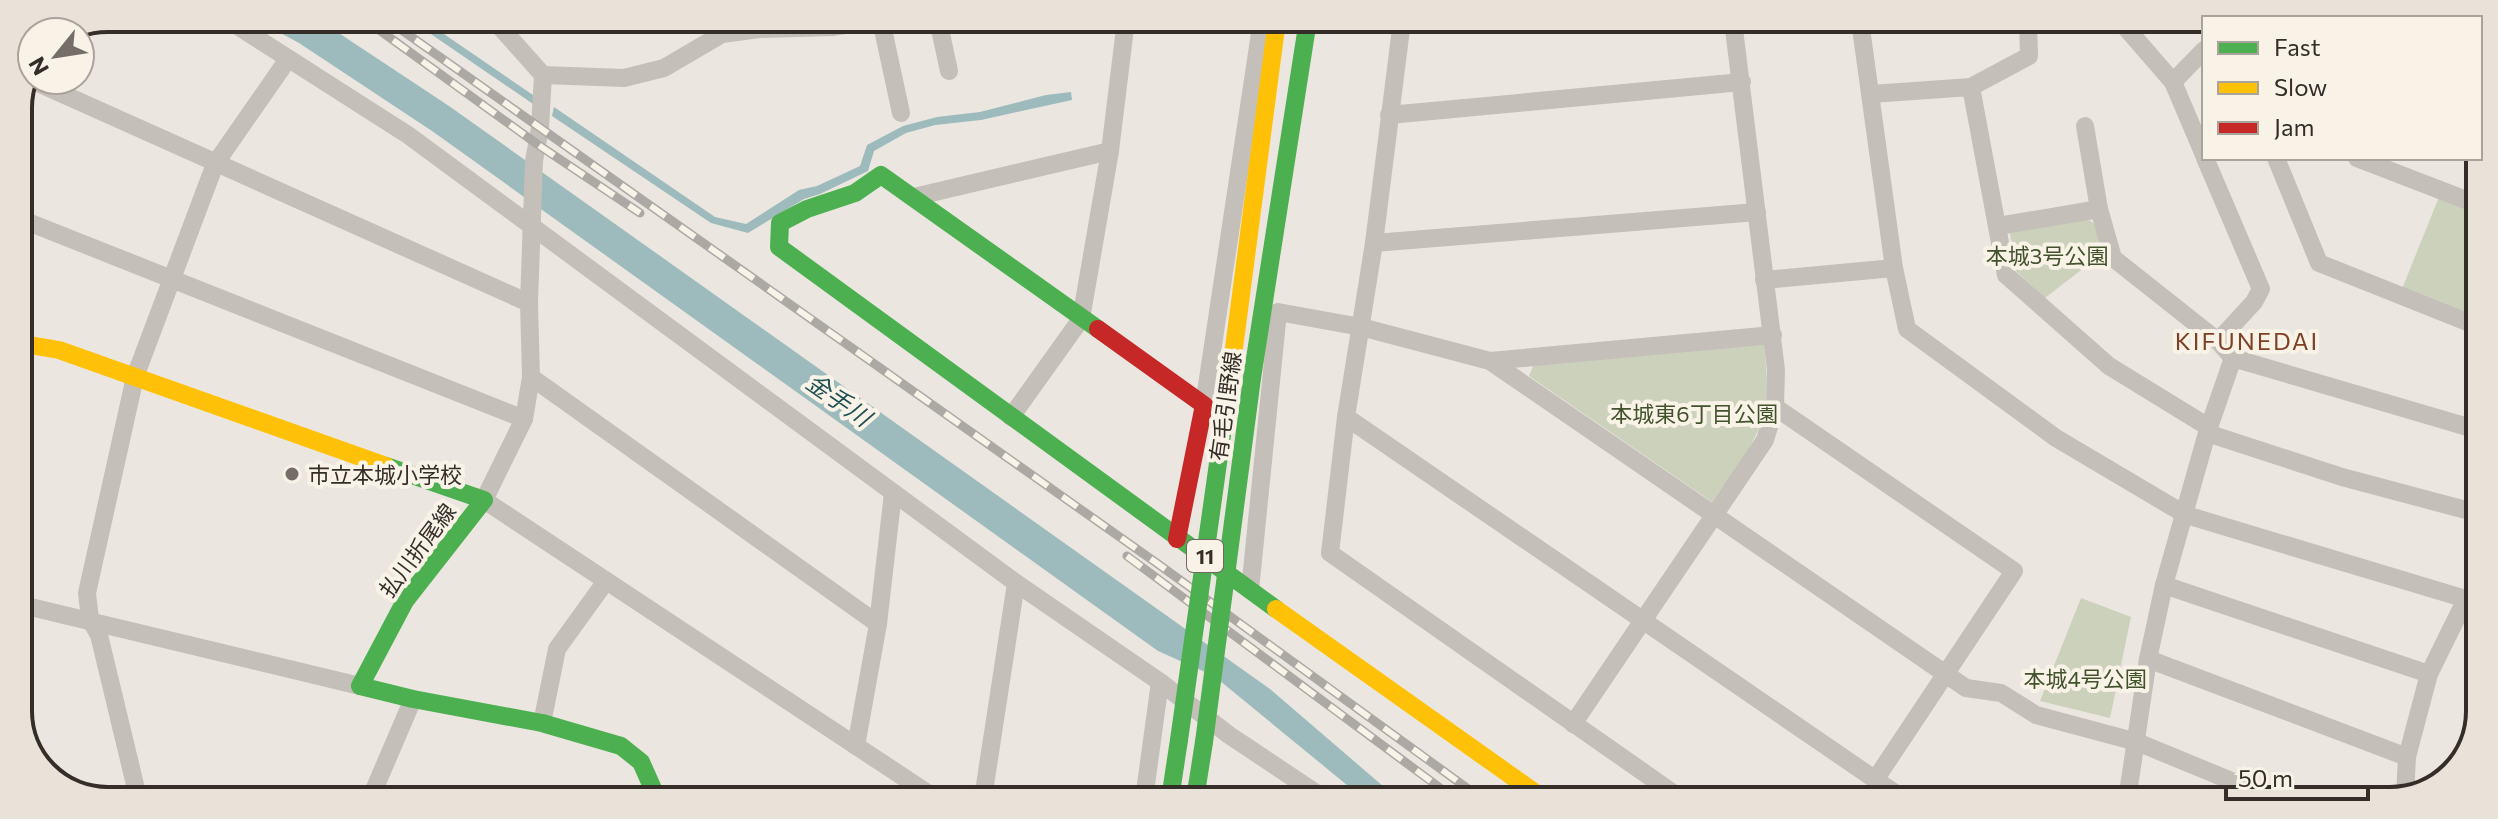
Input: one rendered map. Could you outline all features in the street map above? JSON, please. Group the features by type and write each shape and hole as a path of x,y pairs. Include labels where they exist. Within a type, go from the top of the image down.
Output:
{"main road":[{"name":"有毛引野線","path":"1172,787 1275,32"},
{"name":"有毛引野線","path":"1197,787 1252,378 1271,311 1306,32"},
{"path":"1177,539 1204,405 881,175 855,193 807,209 780,223 779,247 1177,539 1527,787"},
{"name":"払川折尾線","path":"32,345 59,350 484,500 405,601 360,686"},
{"path":"360,686 542,723 621,746 641,762 652,787"}],"street":[{"path":"247,32 408,135 1016,583 1307,787"},
{"path":"505,32 543,75 532,205 529,303 531,377 524,419 484,500 918,787"},
{"path":"543,75 624,78 664,68 730,32"},
{"path":"881,32 901,113"},
{"path":"941,32 949,71"},
{"path":"1011,417 1081,319 1110,151 1125,32"},
{"path":"1204,405 1260,32"},
{"path":"1400,32 1330,553 1664,787"},
{"path":"1573,724 1765,440 1775,407 1773,335 1735,32"},
{"path":"1862,32 1894,268 1907,329 2056,438 2186,515 2466,599 2429,674 2407,757 2406,786"},
{"path":"1871,94 1971,87 2029,56 2028,32"},
{"path":"2130,32 2173,82 2202,150"},
{"path":"2173,82 2202,52"},
{"path":"136,787 99,635 90,619 87,593 135,377 215,164 288,59"},
{"path":"1389,115 1742,82"},
{"path":"1971,87 2006,275 2109,366 2208,430 2342,477 2466,510"},
{"path":"66,96 529,303"},
{"path":"2085,126 2099,209 2113,258 2218,341 2233,358 2466,426"},
{"path":"914,197 1110,151"},
{"path":"2206,160 2261,289 2254,302 2218,341"},
{"path":"2277,160 2319,263 2466,320"},
{"path":"2362,160 2466,200"},
{"path":"1998,226 2099,209"},
{"path":"1374,243 1757,212"},
{"path":"32,223 524,419"},
{"path":"1764,280 1894,268"},
{"path":"1250,590 1271,311 1361,327 1490,361 1773,335"},
{"path":"2129,787 2148,659 2164,585 2208,430 2233,358"},
{"path":"1490,361 1966,688 2001,693 2036,715 2137,742 2246,787"},
{"path":"531,377 878,624"},
{"path":"1775,407 2014,571 1875,780"},
{"path":"1346,417 1886,787"},
{"path":"856,746 878,624 893,493"},
{"path":"542,723 557,649 606,581"},
{"path":"985,787 1016,583"},
{"path":"2164,585 2429,674"},
{"path":"32,607 360,686"},
{"path":"2148,659 2407,757"},
{"path":"1146,787 1160,682"},
{"path":"375,787 413,699"}],"green space":[{"path":"2439,197 2466,208 2466,314 2402,289"},
{"name":"本城3号公園","path":"2085,217 2097,226 2103,253 2045,298 2016,271 2009,227"},
{"name":"本城東6丁目公園","path":"1764,344 1767,392 1762,420 1747,452 1712,502 1529,376 1534,364"},
{"name":"本城4号公園","path":"2081,598 2131,617 2110,718 2040,701"}],"water":[{"name":"金手川","path":"279,32 337,32 449,106 1270,689 1384,787 1349,787 1214,676 1158,651 432,131"},
{"path":"428,32 441,32 533,95 533,104"},
{"path":"1071,92 1072,100 906,133 874,151 868,171 804,199 748,233 711,223 552,116 554,107 715,217 746,224 799,190 817,186 860,166 867,145 903,126"}],"railway":[{"path":"382,32 537,144 640,213"},
{"path":"404,32 1158,564 1465,787"},
{"path":"1127,556 1439,787"}],"traffic: fast":[{"path":"1252,378 1306,32"},
{"path":"1098,329 881,175 855,193 807,209 780,223 779,247 1276,609"},
{"path":"1179,740 1231,371"},
{"path":"1204,742 1252,378"},
{"path":"386,466 484,500 405,601 360,686 542,723 621,746 641,762 652,787"},
{"path":"1172,787 1179,740"},
{"path":"1197,787 1204,742"}],"traffic: slow":[{"path":"1231,371 1275,32"},
{"path":"32,345 59,350 386,466"},
{"path":"1276,609 1527,787"}],"traffic: jam":[{"path":"1098,329 1204,405 1177,539"}],"place":[{"name":"市立本城小学校","path":"292,474"}],"district":[{"name":"KIFUNEDAI","path":"2247,340"}]}
